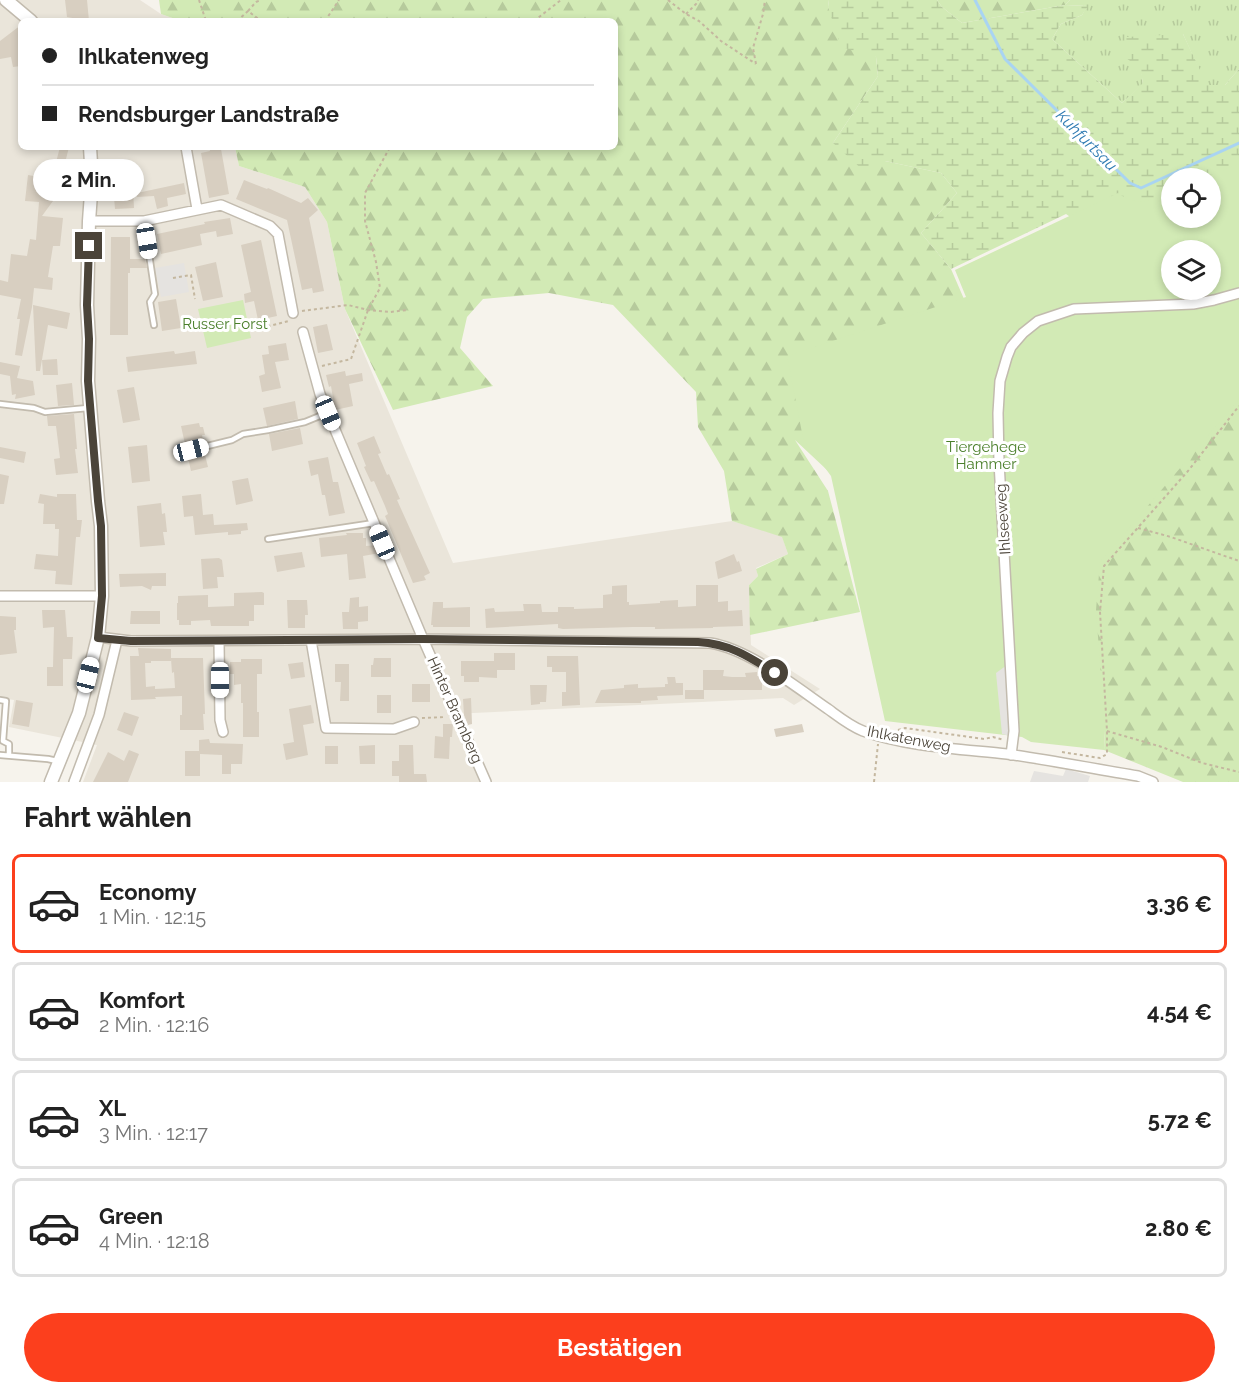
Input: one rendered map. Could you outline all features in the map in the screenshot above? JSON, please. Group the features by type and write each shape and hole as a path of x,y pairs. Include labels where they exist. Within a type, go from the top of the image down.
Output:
{"street":[{"path":"6,0 27,18"},
{"path":"51,782 79,713 98,638 102,596 101,526 88,381 89,221 93,180 90,150"},
{"path":"187,150 197,209"},
{"path":"89,221 144,221 221,205 270,226 278,234 292,316"},
{"name":"Ihlseeweg","path":"1011,755 1014,731 998,413 1000,381 1007,357 1016,340 1038,321 1074,309 1193,304 1239,293"},
{"name":"Hinter Bramberg","path":"303,332 320,394 486,782"},
{"path":"0,597 102,596"},
{"name":"Ihlkatenweg","path":"98,638 219,641 423,639 718,644 752,659 855,727 878,735 915,743 1011,755 1138,776 1153,782"},
{"path":"74,782 99,715 117,640"},
{"path":"311,640 326,728 394,729 414,722"},
{"path":"219,641 220,720 223,732"}],"lane":[{"path":"144,221 155,294 150,302 154,325"},
{"path":"0,404 34,408 45,412 90,407"},
{"path":"191,450 232,440 243,434 304,422 328,413"},
{"path":"268,539 374,523"},
{"path":"0,700 6,701 3,741 9,744 9,755"},
{"path":"0,754 59,762"}],"path":[{"path":"199,0 205,18"},
{"path":"240,18 261,0"},
{"path":"327,18 339,0"},
{"path":"538,18 561,0"},
{"path":"668,0 699,21 721,41 756,64 753,48 765,0"},
{"path":"686,14 698,0"},
{"path":"248,11 257,18"},
{"path":"313,368 351,359 368,310 380,288 365,220 365,193 388,150"},
{"path":"190,270 195,299"},
{"path":"173,279 191,275"},
{"path":"250,331 292,316 348,305 390,312 407,310"},
{"path":"1239,406 1188,471 1104,566 1100,612 1107,731 1162,747 1202,763 1239,772"},
{"path":"1138,528 1239,561"},
{"path":"414,722 424,717 458,718"},
{"path":"874,782 878,735"}],"shaded area":[{"path":"0,0 140,0 161,14 172,18 18,18 18,150 236,150 239,166 305,187 327,222 345,309 453,563 732,521 782,536 788,554 756,568 758,576 749,585 751,645 820,689 794,705 783,698 453,714 482,782 83,782 97,745 9,727 14,700 0,698"},
{"path":"184,263 189,292 161,297 155,268"},
{"path":"1007,665 1010,736 1002,734 996,673"},
{"path":"1066,769 1090,776 1088,782 1030,782 1034,771 1063,776"}],"green space":[{"path":"159,0 829,0 828,7 876,57 878,76 833,143 885,161 941,173 957,193 921,233 951,269 964,299 1161,292 1161,300 1221,300 1221,287 1239,281 1239,782 1183,782 1104,750 1105,730 795,440 828,491 860,612 750,635 749,585 758,576 756,569 788,554 782,537 732,521 724,471 698,427 696,392 613,305 549,293 483,299 467,317 460,348 493,386 393,410 345,309 327,222 305,187 239,166 236,150 618,150 618,18 172,18 161,14"},
{"path":"829,0 937,0 962,23 1065,5 1088,6 1082,15 1061,24 1052,39 1122,103 1143,83 1140,68 1126,58 1125,37 1183,34 1207,85 1225,85 1239,69 1239,281 1221,262 1221,240 1161,240 1161,281 1066,214 951,269 921,233 957,193 941,173 885,161 865,172 833,143 878,76 876,57 841,47 828,7"},
{"path":"937,0 1070,0 1065,5 962,23"},
{"path":"1070,0 1239,0 1239,69 1225,85 1206,85 1183,34 1141,68 1143,84 1122,103 1052,39 1061,24 1082,15 1087,6 1065,5"},
{"name":"Tiergehege Hammer","path":"1239,164 1239,399 1100,562 1096,610 1105,730 1104,750 1031,742 1022,737 885,721 831,476 803,438 787,356 966,297 955,270 1118,193 1132,200 1151,200 1161,196 1161,228 1221,228 1221,171"},
{"name":"Russer Forst","path":"243,300 251,338 207,348 198,309"}],"building":[{"path":"65,0 87,0 89,18 67,17"},
{"path":"18,27 18,66 13,67 11,57 0,59 0,41"},
{"path":"59,150 68,150 66,159 72,160 68,174 54,170"},
{"path":"221,150 229,194 209,198 201,153"},
{"path":"128,160 129,187 133,187 134,208 115,209 111,161"},
{"path":"28,175 45,178 43,194 53,201 42,216 63,218 60,246 53,246 48,277 53,278 52,290 34,288 22,356 15,355 20,319 17,319 21,299 0,295 0,280 8,282 11,254 27,256 30,239 36,240 39,202 25,201"},
{"path":"244,180 301,203 308,198 318,210 309,218 324,291 313,293 312,288 302,290 287,220 236,199"},
{"path":"184,183 186,194 167,198 168,206 157,209 154,196 137,197 137,193"},
{"path":"230,218 233,234 217,237 216,231 200,234 202,245 161,254 157,234"},
{"path":"111,237 130,237 130,259 145,259 147,268 130,268 130,273 128,273 128,335 110,335"},
{"path":"261,240 277,316 258,320 254,301 245,303 244,294 251,292 241,245"},
{"path":"216,262 223,297 203,301 195,267"},
{"path":"176,299 181,328 162,331 158,302"},
{"path":"33,305 70,313 67,329 48,325 40,371 36,371"},
{"path":"327,324 333,350 318,353 313,327"},
{"path":"286,343 289,360 275,362 281,388 262,392 259,376 265,374 262,355 269,354 268,346"},
{"path":"174,351 175,354 195,351 197,364 128,372 126,357"},
{"path":"57,359 58,375 43,375 42,360"},
{"path":"0,362 20,366 17,378 33,381 35,395 15,399 16,394 12,395 10,376 0,374"},
{"path":"345,371 346,376 362,373 363,381 349,384 353,406 335,410 331,386 329,387 326,375"},
{"path":"72,383 74,405 58,406 56,385"},
{"path":"134,387 140,420 123,423 117,390"},
{"path":"295,401 298,419 267,426 263,408"},
{"path":"74,414 78,473 56,475 54,459 60,458 56,426 48,426 47,416"},
{"path":"199,423 205,435 202,435 202,443 189,446 187,450 190,454 204,451 208,467 191,471 181,426"},
{"path":"300,428 303,444 272,451 269,434"},
{"path":"374,436 381,453 378,454 400,499 397,500 430,573 424,576 426,580 413,583 385,516 388,514 385,506 374,481 371,482 364,467 366,466 357,443"},
{"path":"147,445 150,481 132,483 128,447"},
{"path":"0,447 26,452 24,463 0,458"},
{"path":"328,457 333,482 338,482 345,513 329,516 318,474 311,476 308,461"},
{"path":"0,474 9,476 4,504 0,504"},
{"path":"248,478 253,501 236,505 232,481"},
{"path":"40,494 57,497 57,494 76,494 77,520 82,520 80,537 76,537 72,585 55,584 56,571 34,569 36,554 58,556 59,529 55,529 55,524 43,524 44,504 38,503"},
{"path":"201,494 203,515 213,514 214,525 247,523 248,530 241,531 241,534 228,535 228,532 195,535 193,516 184,517 182,496"},
{"path":"161,503 162,514 165,513 167,532 163,532 165,545 140,547 137,506"},
{"path":"346,533 363,533 366,546 376,545 380,553 363,556 366,578 349,580 347,554 321,557 319,538 347,535"},
{"path":"302,552 305,567 277,572 274,556"},
{"path":"734,554 742,571 718,579 715,562"},
{"path":"219,558 222,560 224,577 217,577 218,588 203,589 201,559"},
{"path":"166,573 166,586 152,586 151,590 142,586 120,587 119,574"},
{"path":"627,585 629,605 678,600 678,607 696,606 696,585 718,585 718,602 728,601 728,611 742,610 743,626 563,629 558,628 558,624 486,628 485,609 494,608 495,612 524,611 523,604 541,604 542,612 558,612 558,607 603,608 603,595 612,594 612,586"},
{"path":"234,593 264,593 264,605 254,605 254,621 249,621 249,626 211,626 210,620 191,621 191,625 179,625 179,620 177,620 178,596 208,595 208,607 234,606"},
{"path":"359,597 359,607 368,606 368,621 358,622 358,629 343,629 342,612 349,612 350,598"},
{"path":"287,600 307,600 308,615 305,615 305,628 288,628"},
{"path":"433,602 443,602 443,608 470,607 470,627 433,627 431,625"},
{"path":"42,610 65,610 67,637 73,637 72,659 63,659 63,686 47,686 47,667 53,667 54,627 43,628"},
{"path":"131,611 160,611 160,624 130,624"},
{"path":"0,616 16,617 16,630 14,630 17,653 0,655"},
{"path":"138,648 171,649 171,658 203,658 204,730 180,730 182,696 131,700 130,656 139,656","holes":["171,659 172,673 174,672 175,688 146,687 145,663 171,661"]},
{"path":"494,653 515,653 515,670 497,670 497,678 479,677 479,682 464,682 464,676 461,676 461,661 494,661"},
{"path":"547,656 578,656 580,705 562,706 562,692 566,692 566,672 552,672 552,667 547,667"},
{"path":"374,658 391,658 391,677 371,677 371,665 373,665"},
{"path":"241,659 262,659 262,674 257,674 259,737 243,737 241,684 234,685 234,674 230,674 230,662 241,662"},
{"path":"303,662 305,677 291,679 288,664"},
{"path":"335,664 349,664 349,701 340,701 341,682 335,682"},
{"path":"703,670 724,670 723,676 732,677 746,677 745,673 757,672 757,676 762,676 762,690 703,690"},
{"path":"667,677 675,677 676,683 683,683 683,695 657,696 658,700 641,701 641,703 595,703 601,690 638,684 638,688 665,687 665,684 668,684"},
{"path":"412,684 430,684 430,702 412,702"},
{"path":"530,685 547,685 546,702 531,705"},
{"path":"685,690 704,690 704,699 685,699"},
{"path":"377,695 391,695 391,713 377,713"},
{"path":"471,698 472,724 468,725 464,715 463,699"},
{"path":"16,700 33,703 29,727 12,724"},
{"path":"311,705 314,723 303,725 308,755 286,760 283,744 294,742 289,709"},
{"path":"124,712 139,717 132,736 117,730"},
{"path":"443,724 453,724 449,759 434,758 435,736 443,737"},
{"path":"802,724 804,732 776,737 774,729"},
{"path":"209,739 210,743 243,744 242,764 231,764 231,774 222,774 222,755 200,754 200,776 185,776 185,751 199,751 199,740"},
{"path":"375,745 375,764 360,764 359,746"},
{"path":"399,745 413,745 414,774 426,774 427,782 399,782 399,776 392,776 392,761 399,761"},
{"path":"325,746 338,746 338,764 325,764"},
{"path":"129,750 139,754 128,782 93,782 108,752 124,761"}],"waterway":[{"name":"Kuhfurtsau","path":"975,0 1005,59 1130,183 1141,188 1239,143"}],"route":[{"path":"89,246 88,381 101,526 102,596 98,638 131,641 423,639 698,642 718,644 734,650 775,673"}]}
